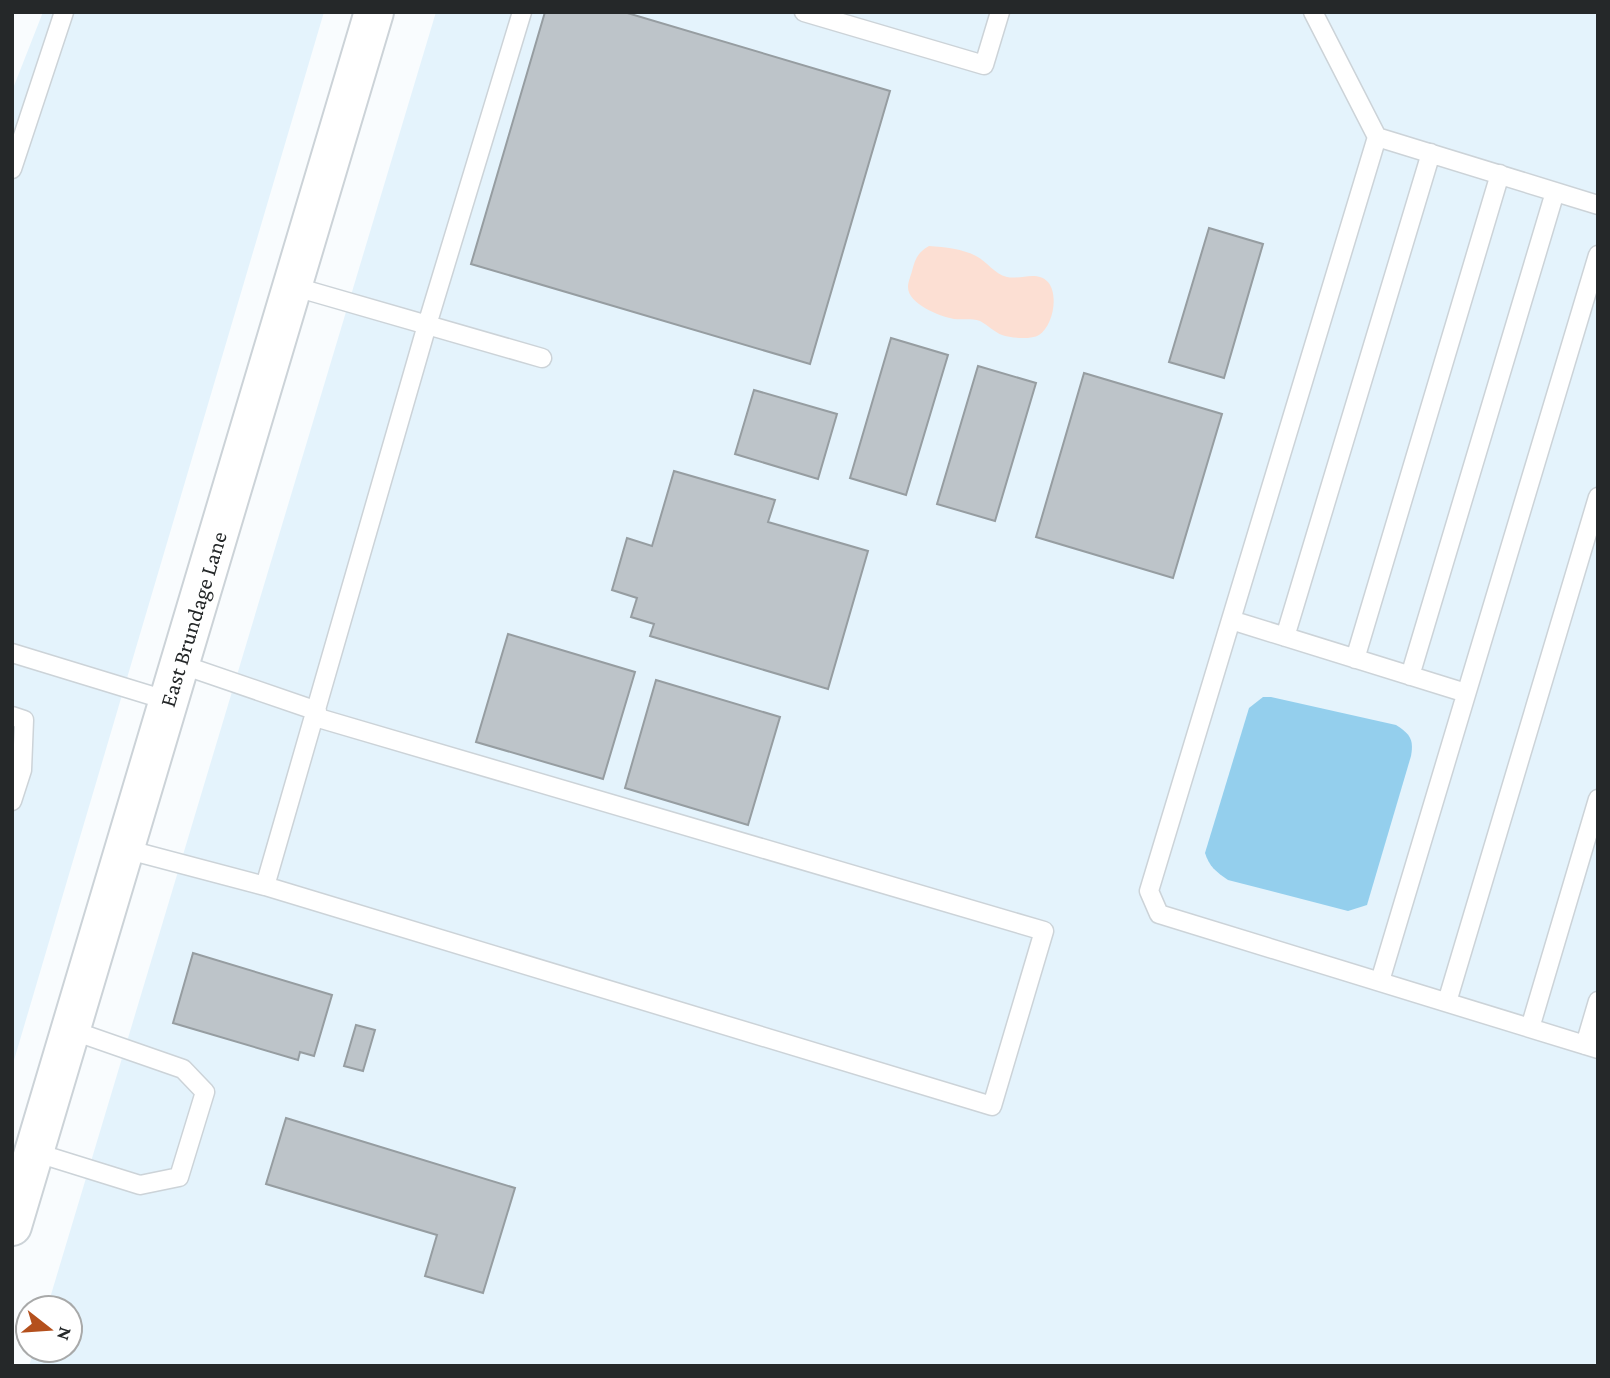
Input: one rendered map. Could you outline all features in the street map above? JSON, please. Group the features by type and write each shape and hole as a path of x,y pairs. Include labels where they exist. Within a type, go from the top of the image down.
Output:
{"main road":[{"name":"East Brundage Lane","path":"14,1216 374,12"}],"lane":[{"path":"12,169 64,12"},
{"path":"265,886 427,325 522,12"},
{"path":"804,12 984,65 1000,12"},
{"path":"1313,12 1377,136 1149,891 1160,914 1591,1047 1598,1001"},
{"path":"1377,136 1598,205"},
{"path":"1285,637 1431,153"},
{"path":"1355,659 1500,174"},
{"path":"1410,676 1555,192"},
{"path":"1381,981 1598,255"},
{"path":"292,286 542,358"},
{"path":"1447,1002 1598,497"},
{"path":"1231,620 1466,693"},
{"path":"12,653 169,701"},
{"path":"125,849 265,886 992,1106 1044,931 316,714 180,664"},
{"path":"12,716 24,720 22,770 12,801"},
{"path":"1530,1028 1598,799"},
{"path":"34,1152 140,1185 179,1177 205,1092 183,1069 71,1030"}],"shaded area":[{"path":"43,12 324,12 12,1067 12,91"},
{"path":"436,12 1598,12 1598,1366 29,1366 84,1364 84,1294 51,1294"},
{"path":"929,246 971,254 1007,277 1044,278 1051,288 1054,302 1051,318 1044,331 1031,338 1006,336 980,321 954,319 919,304 909,293 908,283 914,263"}],"water":[{"path":"1263,697 1396,725 1410,738 1411,756 1367,905 1348,911 1228,880 1209,862 1205,853 1249,708"}],"building":[{"path":"545,12 624,12 890,91 810,364 471,264"},
{"path":"1209,228 1263,244 1224,378 1169,362"},
{"path":"891,338 948,355 906,495 850,478"},
{"path":"978,366 1036,383 995,521 937,504"},
{"path":"1084,373 1222,414 1173,578 1036,537"},
{"path":"754,390 837,414 818,479 735,454"},
{"path":"674,471 775,500 768,522 868,551 828,689 650,636 654,624 631,617 637,598 612,590 627,538 652,546"},
{"path":"508,634 635,672 603,779 476,742"},
{"path":"656,680 780,717 748,825 625,788"},
{"path":"193,953 332,995 314,1056 300,1052 298,1060 173,1023"},
{"path":"356,1025 375,1030 363,1071 344,1066"},
{"path":"286,1118 515,1188 483,1293 425,1276 437,1235 266,1184"}]}
